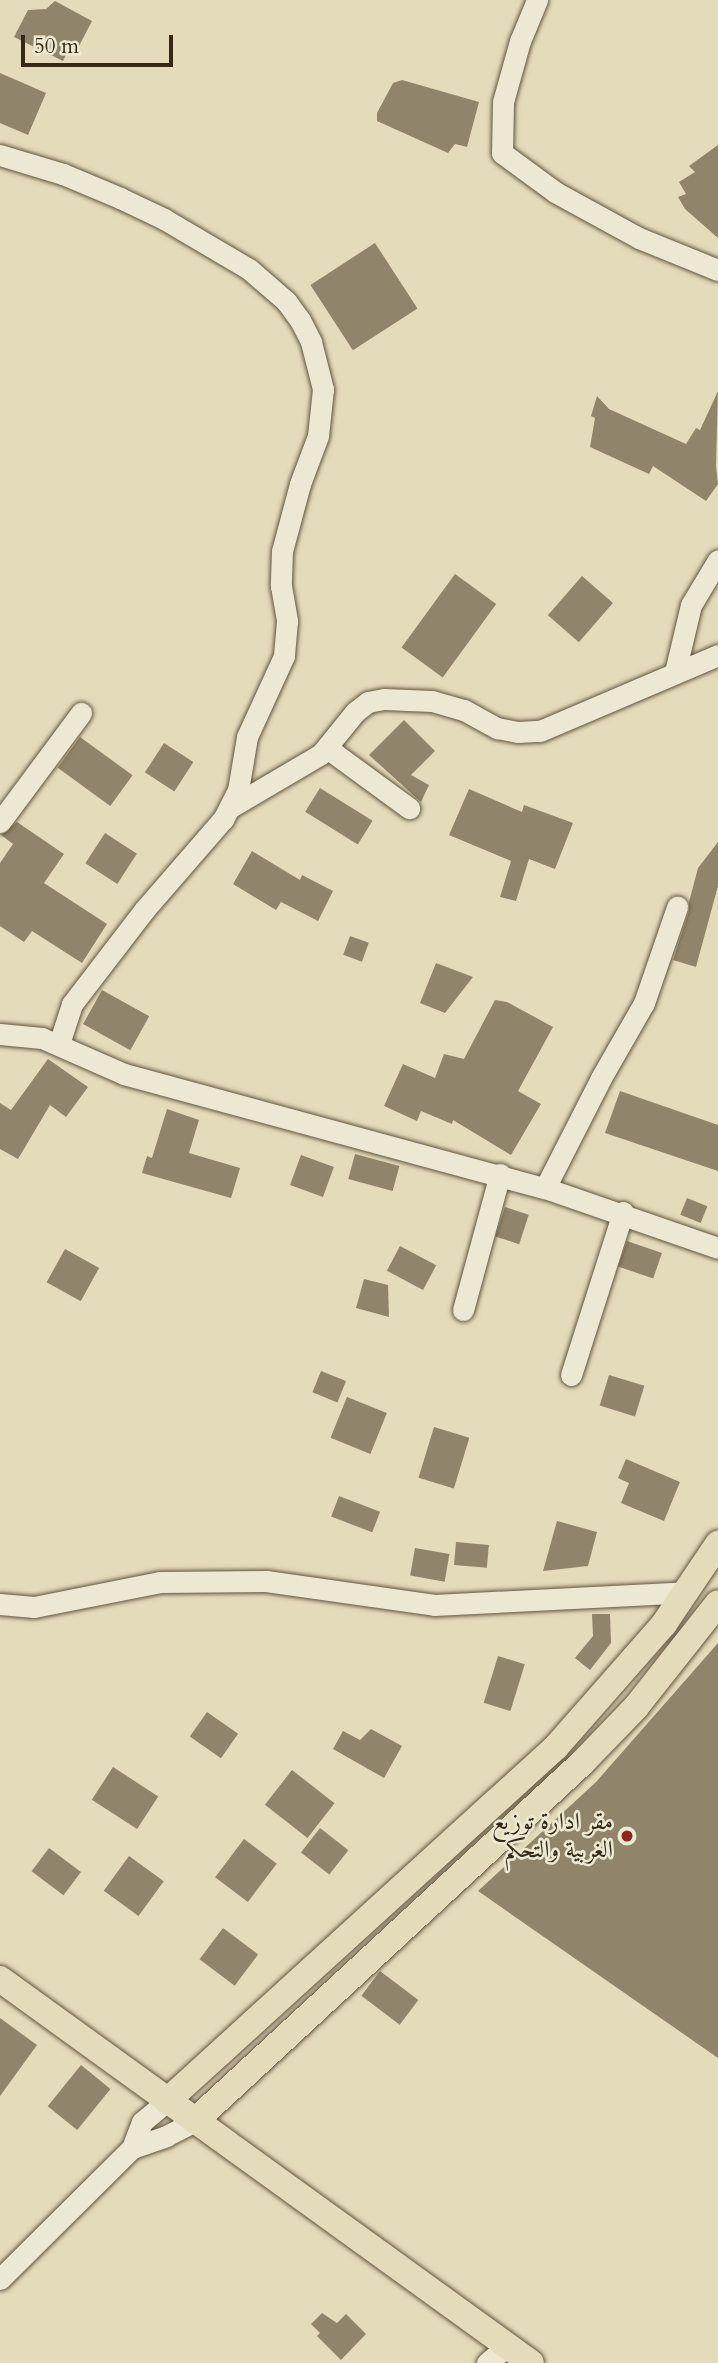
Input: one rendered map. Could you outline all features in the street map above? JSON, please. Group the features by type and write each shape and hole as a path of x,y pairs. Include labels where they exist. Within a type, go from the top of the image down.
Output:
{"main road":[{"path":"167,2101 556,1747 611,1688 687,1592 718,1544"},
{"path":"195,2121 582,1763 636,1707 718,1603"},
{"path":"0,1979 195,2121 497,2355 531,2363"}],"street":[{"path":"537,0 520,41 503,102 502,153 555,192 639,238 718,270"},
{"path":"0,155 92,185 207,243 268,283 286,300 311,342 319,365 323,413 282,551 281,586 287,639 284,656 247,737 238,790 231,807 145,909 81,991 65,1018 60,1044"},
{"path":"675,672 691,605 718,560"},
{"path":"231,807 327,748 361,706 376,700 432,701 464,710 497,728 518,732 540,731 560,725 718,654"},
{"path":"0,822 81,713"},
{"path":"327,748 408,808"},
{"path":"545,1188 601,1078 644,1003 677,907"},
{"path":"1,1037 42,1038 114,1071 500,1174 623,1212 718,1248"},
{"path":"464,1310 500,1174"},
{"path":"571,1375 623,1212"},
{"path":"0,1604 34,1607 160,1582 266,1581 434,1605 687,1592"},
{"path":"0,2279 132,2148 142,2122 167,2101"},
{"path":"132,2148 166,2136 195,2121"}],"building":[{"path":"55,1 92,21 78,48 68,51 63,61 14,37 28,10 46,9"},
{"path":"0,73 46,93 28,135 0,123"},
{"path":"402,80 479,102 467,147 455,144 448,153 377,121 377,113 393,83"},
{"path":"718,145 718,238 685,209 678,197 686,194 679,182 695,172 689,166"},
{"path":"375,243 417,308 353,350 310,285"},
{"path":"718,391 718,484 706,501 653,466 649,474 590,447 595,418 591,416 597,396 609,409 686,444 696,428 700,430"},
{"path":"455,574 496,604 443,678 402,648"},
{"path":"582,576 613,603 579,642 548,615"},
{"path":"404,720 435,751 411,775 429,785 421,802 369,755"},
{"path":"80,737 133,775 110,806 58,768"},
{"path":"164,743 193,762 174,791 145,772"},
{"path":"320,788 373,821 358,845 305,812"},
{"path":"469,789 522,812 524,805 573,823 555,869 529,859 516,901 500,897 511,861 449,835"},
{"path":"17,822 64,854 44,883 107,924 82,963 32,931 24,942 0,926 0,863 13,844 1,835"},
{"path":"105,833 137,854 117,884 85,863"},
{"path":"718,842 718,886 696,967 673,960 689,911 698,868"},
{"path":"252,851 300,880 302,875 333,891 318,921 281,902 276,910 233,884"},
{"path":"350,936 369,943 362,962 343,955"},
{"path":"436,963 473,977 445,1013 420,1003"},
{"path":"102,990 149,1016 130,1050 83,1024"},
{"path":"495,1000 507,1002 553,1027 518,1091 541,1104 511,1155 453,1120 452,1124 421,1111 417,1121 384,1106 403,1064 435,1078 444,1054 464,1059"},
{"path":"48,1059 88,1087 66,1117 50,1105 18,1159 0,1149 0,1103 11,1110"},
{"path":"620,1091 718,1125 718,1171 605,1133"},
{"path":"167,1109 199,1120 189,1153 240,1168 231,1198 142,1173 147,1156 152,1158"},
{"path":"355,1154 399,1166 393,1191 348,1179"},
{"path":"301,1155 334,1167 323,1197 290,1185"},
{"path":"687,1198 707,1206 701,1223 680,1215"},
{"path":"505,1207 529,1215 519,1244 495,1236"},
{"path":"627,1241 662,1253 653,1279 618,1267"},
{"path":"400,1246 436,1265 423,1290 387,1271"},
{"path":"65,1249 99,1268 81,1301 47,1282"},
{"path":"364,1279 388,1285 389,1317 356,1308"},
{"path":"321,1371 346,1381 337,1402 312,1392"},
{"path":"609,1375 644,1386 635,1416 600,1406"},
{"path":"347,1397 387,1413 370,1454 331,1438"},
{"path":"434,1427 469,1438 454,1489 419,1478"},
{"path":"626,1459 680,1482 664,1521 621,1503 629,1483 618,1478"},
{"path":"339,1496 380,1512 372,1532 331,1517"},
{"path":"557,1521 597,1532 588,1566 543,1571"},
{"path":"456,1542 489,1545 487,1568 454,1565"},
{"path":"415,1548 449,1554 445,1582 410,1576"},
{"path":"592,1614 610,1614 611,1643 590,1670 575,1658 593,1636"},
{"name":"مقر ادارة توزيع الغربية والتحكم","path":"718,1643 718,2058 478,1891 596,1782"},
{"path":"498,1656 525,1664 510,1711 484,1703"},
{"path":"207,1712 238,1734 221,1758 190,1737"},
{"path":"371,1729 402,1746 384,1778 333,1749 343,1731 360,1740"},
{"path":"113,1767 158,1796 137,1829 92,1800"},
{"path":"292,1770 335,1803 307,1838 265,1805"},
{"path":"320,1828 348,1850 329,1875 301,1852"},
{"path":"244,1839 277,1864 248,1902 215,1877"},
{"path":"49,1848 81,1872 63,1895 32,1871"},
{"path":"129,1856 164,1881 139,1916 104,1891"},
{"path":"223,1928 258,1954 235,1986 200,1959"},
{"path":"380,1971 418,2000 400,2025 361,1996"},
{"path":"0,2018 37,2045 0,2096"},
{"path":"81,2065 111,2089 77,2130 48,2106"},
{"path":"322,2313 337,2323 346,2314 366,2334 341,2360 317,2336 320,2333 311,2324"}],"place":[{"name":"مقر ادارة توزيع الغربية والتحكم","path":"627,1836"}]}
